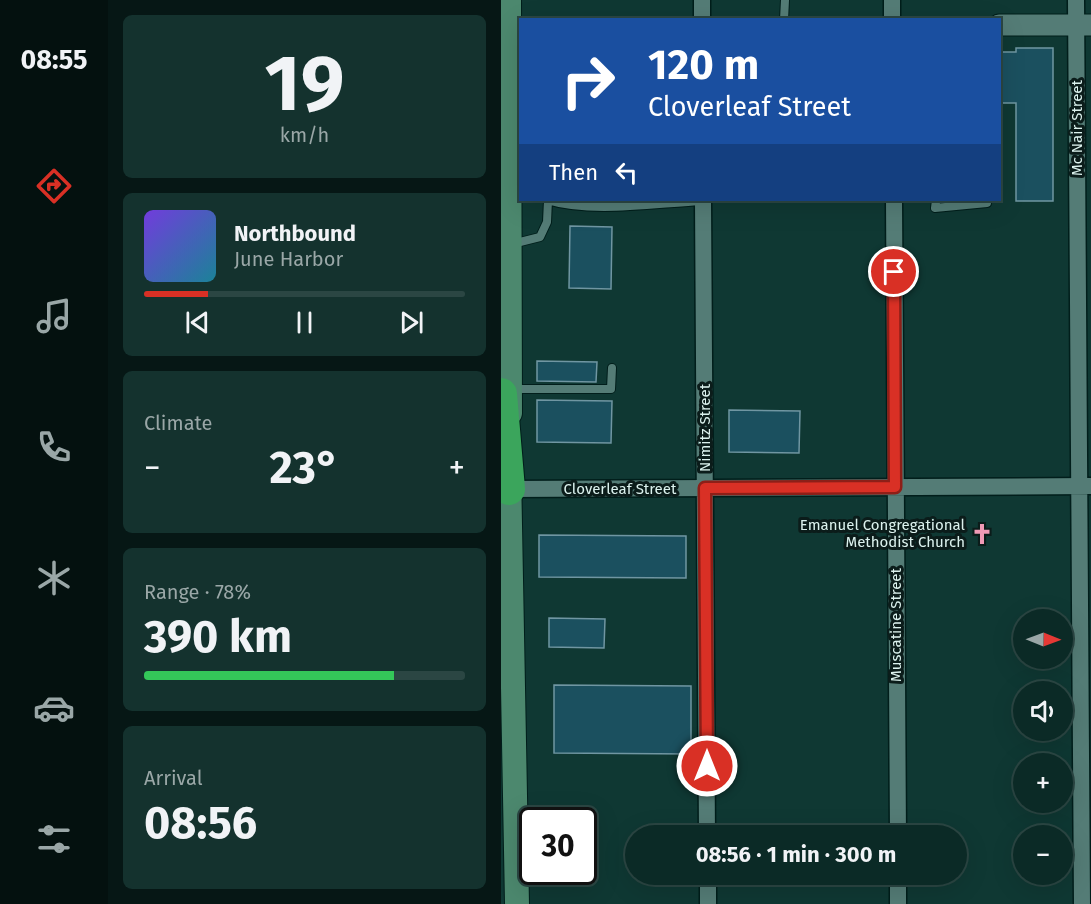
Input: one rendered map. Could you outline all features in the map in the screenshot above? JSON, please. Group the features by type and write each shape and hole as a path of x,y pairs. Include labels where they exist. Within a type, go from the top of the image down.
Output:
{"highway":[{"path":"505,391 509,489"}],"main road":[{"path":"505,391 510,245 515,190 515,28 509,0"},
{"path":"509,489 517,904"}],"street":[{"path":"702,0 702,18"},
{"path":"892,0 892,18"},
{"name":"Mc Nair Street","path":"1076,0 1083,25 1085,486 1082,904"},
{"path":"1001,25 1083,25"},
{"name":"Nimitz Street","path":"703,201 707,825"},
{"name":"Muscatine Street","path":"894,201 898,825"},
{"name":"Cloverleaf Street","path":"509,489 1085,486"},
{"path":"708,885 708,904"},
{"path":"898,885 898,904"}],"lane":[{"path":"784,18 785,0"},
{"path":"510,245 540,237 547,222 547,201"},
{"path":"550,201 594,206 685,201"},
{"path":"936,201 935,208 987,203 987,201"},
{"path":"505,391 611,390 612,368"}],"building":[{"path":"1016,48 1053,48 1053,201 1016,201 1016,103 1001,103 1001,52 1016,52"},
{"path":"570,226 612,227 611,289 569,288"},
{"path":"537,361 597,362 596,382 537,381"},
{"path":"537,400 612,401 611,443 537,442"},
{"path":"729,410 800,411 799,453 729,452"},
{"path":"539,535 686,536 686,578 539,577"},
{"path":"549,618 605,619 604,648 549,647"},
{"path":"554,685 691,686 691,754 554,753"}],"place":[{"name":"Emanuel Congregational Methodist Church","path":"982,534"}],"route":[{"path":"707,766 705,488 895,487 894,272"}]}
